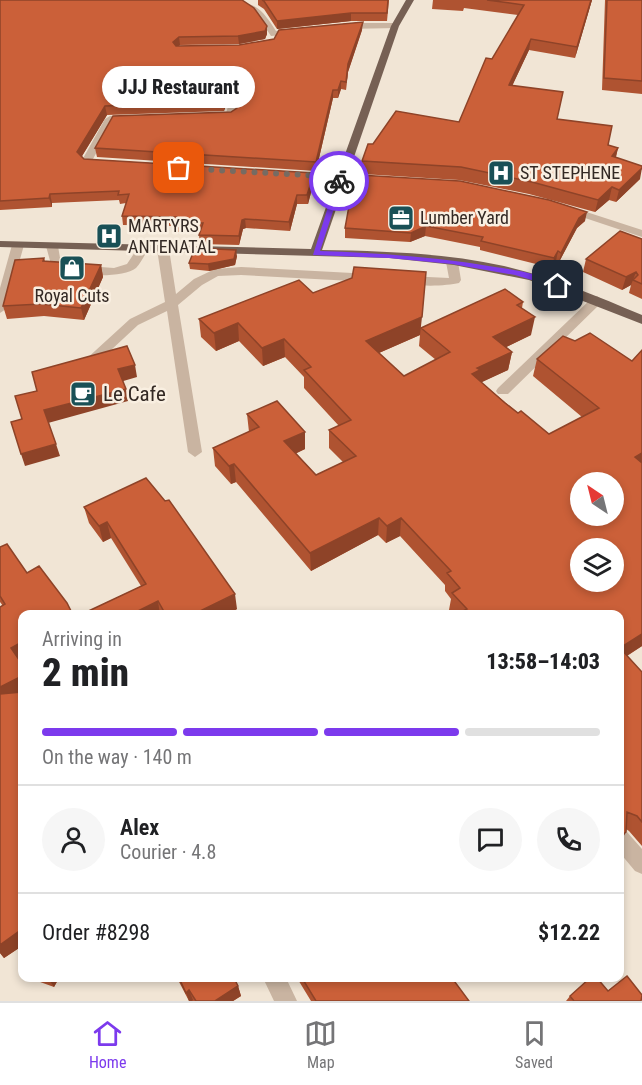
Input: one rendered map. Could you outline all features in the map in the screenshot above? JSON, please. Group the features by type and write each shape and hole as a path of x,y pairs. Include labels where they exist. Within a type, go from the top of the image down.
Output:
{"main road":[{"path":"315,253 395,26 410,0"},
{"path":"0,244 389,255 452,262 516,273 597,300 642,320"}],"street":[{"path":"242,2 259,1"},
{"path":"242,2 259,12 272,39 306,29"},
{"path":"335,26 395,26"},
{"path":"206,116 230,116 236,97"},
{"path":"109,164 86,162 110,119 146,118"},
{"path":"283,174 388,180"},
{"path":"560,207 642,234"},
{"path":"0,309 18,245"},
{"path":"52,246 56,266 115,272 131,266 143,248"},
{"path":"163,249 195,452"},
{"path":"91,361 134,322 171,304 198,282 215,273 227,271 444,282 454,280 452,262"},
{"path":"503,391 597,300"},
{"path":"624,844 642,864"},
{"path":"276,982 286,1001"}],"building":[{"path":"0,0 242,0 254,8 267,26 265,31 238,36 179,37 173,42 176,46 239,45 274,39 279,30 363,22 348,64 346,82 341,81 338,90 333,90 316,162 95,148 113,116 231,112 237,108 243,89 237,84 228,88 224,102 105,106 77,152 84,159 314,173 307,195 297,195 289,222 245,219 242,220 239,236 199,235 203,223 176,223 177,217 122,216 129,194 118,195 119,191 50,194 49,198 0,201"},
{"path":"262,0 388,0 387,13 351,13 277,21"},
{"path":"487,0 591,0 577,47 531,39 509,85 563,92 557,119 612,126 608,145 618,148 612,156 642,166 619,190 612,187 598,200 532,182 461,167 362,161 368,144 373,144 396,111 459,122 486,58 492,59 524,5"},
{"path":"607,0 642,0 642,81 604,78"},
{"path":"359,175 460,181 549,200 587,212 579,218 561,253 558,251 554,258 481,241 483,237 426,226 411,233 345,228 353,184 356,184"},
{"path":"620,231 642,239 642,284 633,280 638,275 636,272 626,277 586,259"},
{"path":"195,248 236,250 234,259 208,264 189,263"},
{"path":"44,258 43,261 101,265 81,308 41,304 3,306 15,260"},
{"path":"354,267 426,272 422,317 366,341 404,376 450,352 421,328 505,289 523,302 517,305 535,317 493,337 512,352 477,368 480,370 472,374 505,403 518,413 521,411 549,434 599,408 537,359 563,336 575,341 590,333 632,361 642,350 642,453 635,457 642,463 642,634 624,645 624,610 465,610 467,609 452,593 460,588 447,573 451,571 401,518 387,526 379,518 310,553 234,464 229,466 213,448 259,427 247,414 277,401 305,432 284,441 316,475 356,456 329,430 351,420 304,370 311,367 284,339 262,348 238,323 214,333 199,319 299,280 313,293 352,278"},
{"path":"127,346 135,365 118,369 126,389 44,410 56,444 21,454 11,422 22,419 15,396 37,391 32,372"},
{"path":"146,478 165,501 169,500 235,594 202,610 163,610 158,601 140,610 91,610 146,584 107,522 99,526 84,507"},
{"path":"7,544 27,573 39,566 70,610 18,610 18,644 11,648 18,658 18,678 0,687 0,607 5,604 0,596 0,547"},
{"path":"624,652 642,672 642,822 637,816 627,812 624,834"},
{"path":"18,692 18,932 0,945 0,694"},
{"path":"627,976 642,995 641,1001 574,1001 570,996 586,982 600,982 608,991 619,982 624,982"},
{"path":"181,982 236,982 238,986 215,1001 196,1001 189,990 186,993"},
{"path":"304,982 455,982 469,1001 316,1001"}],"way so far":[{"path":"179,168 341,177 339,181"}],"place":[{"name":"JJJ Restaurant","path":"179,168"},
{"name":"ST STEPHENE","path":"501,173"},
{"name":"Lumber Yard","path":"401,218"},
{"name":"MARTYRS ANTENATAL","path":"109,236"},
{"name":"Royal Cuts","path":"72,268"},
{"name":"Le Cafe","path":"83,394"}],"route":[{"path":"339,181 315,253 389,255 452,262 516,273 558,286"}]}
